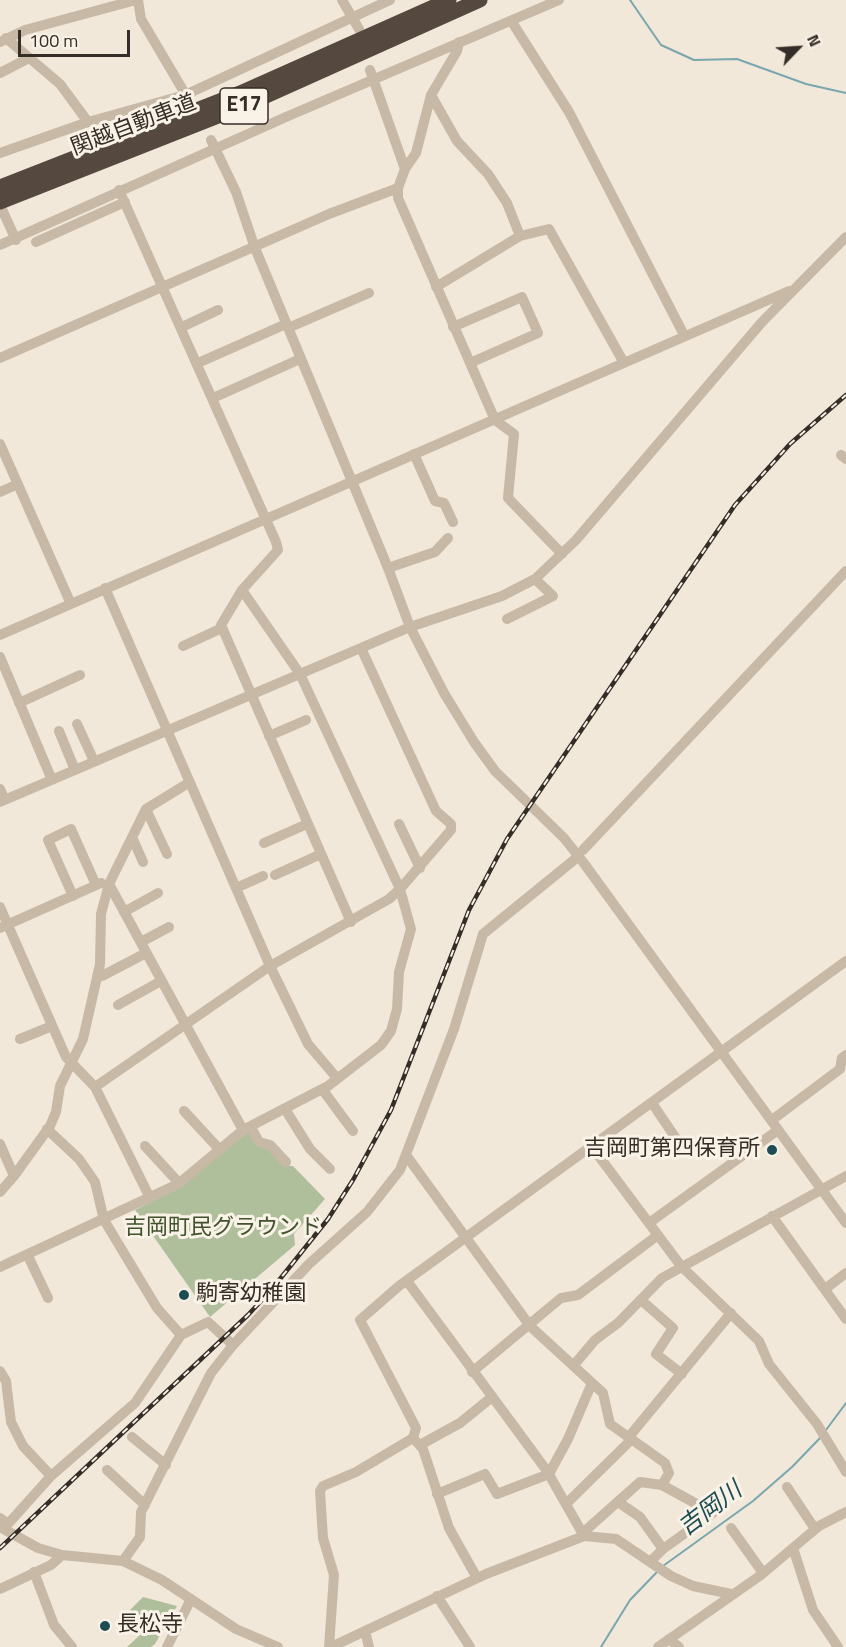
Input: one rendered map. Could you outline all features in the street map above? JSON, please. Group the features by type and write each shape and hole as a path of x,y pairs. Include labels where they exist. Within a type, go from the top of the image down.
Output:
{"highway":[{"name":"関越自動車道","path":"1,199 449,0"},
{"name":"関越自動車道","path":"1,199 246,105 480,0"}],"street":[{"path":"3,40 25,30 137,0 141,19 187,99"},
{"path":"342,0 359,29"},
{"path":"0,153 88,122 187,99 354,18 375,4 390,0"},
{"path":"0,245 16,240 214,144 371,76 512,22 559,0"},
{"path":"512,22 569,112 684,335"},
{"path":"3,40 60,84 88,122"},
{"path":"459,42 457,51 431,95 416,153 405,169 398,188 398,198 495,420 514,434 508,498 562,554"},
{"path":"0,73 29,58"},
{"path":"371,76 405,169"},
{"path":"431,95 457,141 488,174 507,203 520,236"},
{"path":"214,144 236,192 255,248 388,568 410,627 444,693 495,771 564,838 846,1223"},
{"path":"0,358 398,188"},
{"path":"119,190 165,288 278,550 242,590 221,625 351,922"},
{"path":"1,199 16,240"},
{"path":"36,242 125,202"},
{"path":"436,286 520,236 549,229 624,363"},
{"path":"0,789 2,801 410,627 502,596 535,579 562,554 793,289 846,237"},
{"path":"0,635 793,289"},
{"path":"198,363 369,293"},
{"path":"453,327 522,297 538,333 470,363"},
{"path":"182,327 218,310"},
{"path":"213,398 300,359"},
{"path":"1,446 71,604"},
{"path":"414,454 435,501 444,503 453,522"},
{"path":"0,492 18,483"},
{"path":"388,568 435,552 448,538"},
{"path":"584,850 846,571"},
{"path":"507,619 553,596 535,579"},
{"path":"105,588 270,966 308,1044 336,1077"},
{"path":"0,1267 28,1256 179,1183 247,1128 322,1089 381,1045 391,1031 396,1009 399,972 411,929 400,889 300,674 242,590"},
{"path":"183,646 222,628"},
{"path":"95,1087 270,966 351,922 400,889 451,830 451,824 436,811 361,648"},
{"path":"0,657 52,780"},
{"path":"19,703 80,675"},
{"path":"269,736 306,720"},
{"path":"77,724 94,761"},
{"path":"59,731 75,770"},
{"path":"0,1192 47,1129 56,1112 60,1086 83,1039 99,969 101,914 109,884 146,808 190,782"},
{"path":"146,808 167,854"},
{"path":"264,843 307,824"},
{"path":"399,824 420,868"},
{"path":"73,896 48,840 71,829 96,885"},
{"path":"132,837 143,862"},
{"path":"236,888 321,854"},
{"path":"123,1561 140,1537 141,1512 211,1373 233,1345 309,1264 367,1212 385,1192 406,1155 435,1073 454,1029 483,934 574,860"},
{"path":"4,926 103,882 109,884 185,1025 247,1128 259,1142 270,1145 286,1162"},
{"path":"124,912 158,893"},
{"path":"0,907 4,926 71,1063 95,1087 150,1198"},
{"path":"141,942 169,927"},
{"path":"99,969 102,976 146,953"},
{"path":"477,1578 449,1528 416,1442 416,1428 360,1320 407,1281 465,1238 592,1148 846,961"},
{"path":"118,1005 161,981"},
{"path":"20,1039 52,1026"},
{"path":"649,1223 775,1125 840,1069 842,1058 846,1055"},
{"path":"322,1089 352,1131"},
{"path":"652,1103 677,1140"},
{"path":"285,1109 310,1149 330,1169"},
{"path":"183,1110 220,1150"},
{"path":"47,1129 80,1159 94,1182 104,1220 157,1308 181,1335"},
{"path":"0,1144 14,1176"},
{"path":"145,1146 179,1183"},
{"path":"592,1148 681,1266 759,1341 769,1364 817,1424 844,1464"},
{"path":"406,1155 530,1326 603,1393 610,1424 665,1462 669,1473 663,1485"},
{"path":"574,1365 595,1340 641,1300 662,1278 846,1176"},
{"path":"772,1216 846,1319"},
{"path":"472,1372 561,1298 578,1295 658,1235"},
{"path":"28,1256 48,1298"},
{"path":"825,1289 846,1273"},
{"path":"407,1281 549,1474 584,1536"},
{"path":"641,1300 673,1328 656,1354 682,1374"},
{"path":"566,1504 630,1439 731,1313"},
{"path":"0,1518 8,1524 51,1476 135,1403 181,1335 208,1322 233,1345"},
{"path":"0,1371 6,1381 11,1422 23,1446 51,1476"},
{"path":"437,1494 485,1474 497,1494 549,1474 568,1439 592,1383"},
{"path":"492,1396 460,1423 323,1486 320,1491 323,1538 333,1575 330,1647 477,1578 570,1539 584,1536 616,1539 671,1576 693,1586 731,1594"},
{"path":"132,1437 166,1465"},
{"path":"107,1470 145,1505"},
{"path":"584,1536 586,1530 640,1482 663,1485 713,1513 663,1549 651,1563"},
{"path":"787,1486 815,1529"},
{"path":"618,1502 640,1517 663,1549"},
{"path":"658,1647 763,1573 815,1529 846,1512"},
{"path":"0,1527 38,1548 62,1555 123,1561 191,1599 236,1629 271,1646"},
{"path":"731,1528 763,1573"},
{"path":"793,1548 813,1610 838,1647"},
{"path":"0,1589 51,1565 62,1555"},
{"path":"34,1572 54,1625 71,1647"},
{"path":"437,1596 470,1647"},
{"path":"166,1647 191,1599"},
{"path":"365,1631 369,1647"},
{"path":"669,1639 679,1647"}],"green space":[{"name":"吉岡町民グラウンド","path":"248,1132 269,1147 285,1166 293,1166 325,1199 294,1234 295,1245 210,1317 135,1210 178,1188"},
{"path":"143,1597 177,1606 155,1644 151,1647 127,1647 141,1634 124,1616"}],"waterway":[{"name":"吉岡川","path":"630,0 661,45 694,60 737,59 806,84 846,93"},
{"name":"吉岡川","path":"826,1430 846,1403"},
{"name":"吉岡川","path":"663,1566 753,1501 792,1467 821,1437"},
{"name":"吉岡川","path":"601,1647 630,1600 657,1572"}],"railway":[{"path":"0,1548 248,1315 328,1219 353,1180 391,1110 469,910 507,839 735,505 790,444 846,395"}],"place":[{"name":"吉岡町第四保育所","path":"772,1150"},
{"name":"駒寄幼稚園","path":"184,1295"},
{"name":"長松寺","path":"105,1626"}]}
